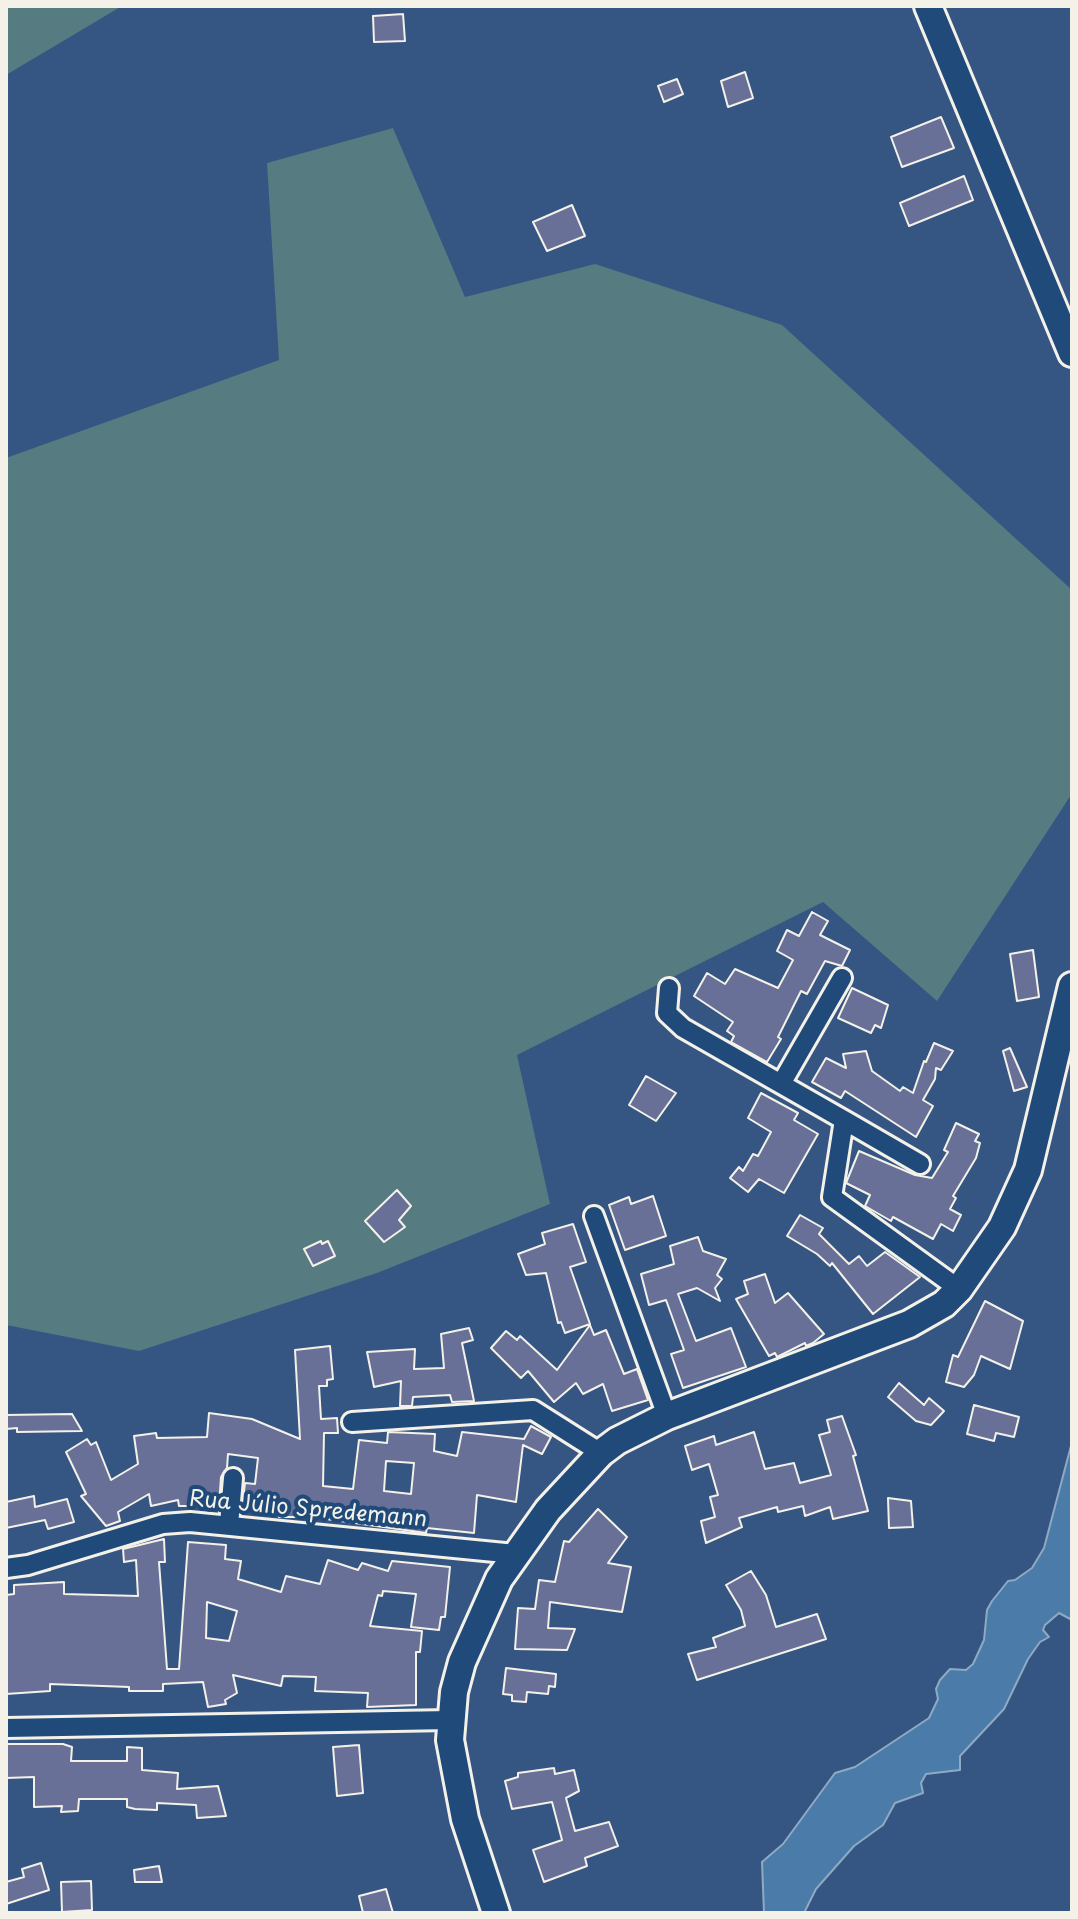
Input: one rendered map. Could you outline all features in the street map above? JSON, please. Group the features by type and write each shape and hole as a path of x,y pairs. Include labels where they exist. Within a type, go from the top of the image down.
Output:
{"main road":[{"path":"928,6 1072,353"},
{"path":"496,1913 457,1791 452,1766 450,1720 462,1662 474,1630 515,1554 555,1501 601,1453 631,1432 909,1324 944,1304 959,1289 1002,1227 1028,1170 1072,986"}],"street":[{"path":"781,1084 842,978"},
{"path":"669,988 667,1013 683,1028 920,1164"},
{"path":"844,1120 832,1197 959,1289"},
{"path":"594,1216 667,1416"},
{"path":"352,1422 533,1410 601,1453"},
{"path":"229,1525 233,1478"},
{"name":"Rua Júlio Spredemann","path":"6,1568 28,1565 163,1524 190,1522 515,1554"},
{"path":"6,1728 450,1720"}],"green space":[{"path":"6,6 122,6 6,75"},
{"path":"393,128 465,297 595,264 782,325 1072,590 1071,795 937,1001 823,902 517,1055 550,1204 377,1273 139,1351 6,1325 6,458 279,360 267,163"}],"water":[{"path":"1072,1442 1072,1620 1059,1613 1045,1625 1043,1630 1049,1637 1040,1642 1028,1659 1004,1709 960,1756 960,1770 926,1774 921,1783 923,1793 895,1803 883,1825 854,1846 816,1889 804,1913 764,1913 762,1862 783,1844 835,1773 855,1767 929,1718 938,1699 936,1689 940,1680 950,1669 966,1670 973,1664 984,1640 987,1610 992,1601 1008,1581 1015,1580 1032,1568 1044,1548"}],"building":[{"path":"403,14 405,41 374,42 373,16"},
{"path":"745,72 753,98 728,107 721,81"},
{"path":"677,79 683,94 664,102 658,86"},
{"path":"941,117 954,148 902,167 891,137"},
{"path":"964,176 973,200 909,226 900,203"},
{"path":"572,205 585,236 547,251 533,222"},
{"path":"812,912 828,921 820,935 850,950 842,966 825,961 807,994 801,991 778,1037 781,1039 767,1062 731,1042 734,1036 727,1031 733,1022 694,996 707,973 725,984 735,969 778,988 793,960 777,951 787,930 799,936"},
{"path":"1033,950 1039,997 1017,1001 1010,954"},
{"path":"852,988 888,1005 881,1028 875,1025 871,1033 838,1018"},
{"path":"934,1043 953,1051 941,1070 936,1068 935,1079 923,1100 933,1106 916,1137 845,1091 841,1098 812,1082 826,1058 846,1068 843,1054 866,1051 872,1071 900,1091 903,1087 913,1093"},
{"path":"1010,1048 1027,1087 1014,1091 1003,1051"},
{"path":"646,1076 676,1093 656,1121 629,1105"},
{"path":"761,1093 798,1113 794,1120 818,1134 784,1193 759,1179 748,1192 730,1178 739,1167 743,1171 753,1154 758,1156 771,1132 748,1118"},
{"path":"956,1123 979,1134 975,1141 980,1143 976,1158 953,1196 956,1198 950,1209 961,1215 953,1231 941,1224 933,1239 893,1217 891,1221 865,1206 870,1195 846,1183 859,1151 915,1175 932,1178 948,1152 944,1150"},
{"path":"397,1190 411,1206 399,1220 405,1227 384,1242 365,1221"},
{"path":"653,1196 666,1236 625,1250 609,1205 629,1197 631,1204"},
{"path":"800,1215 823,1228 819,1234 849,1264 859,1256 867,1266 885,1252 920,1277 873,1314 832,1263 830,1266 817,1254 787,1236"},
{"path":"573,1224 586,1262 570,1267 590,1324 565,1333 561,1322 558,1323 546,1273 526,1275 518,1254 545,1244 542,1233"},
{"path":"698,1237 703,1251 726,1259 717,1275 722,1279 715,1288 720,1301 697,1288 678,1294 696,1341 731,1328 746,1367 683,1388 671,1354 684,1350 666,1300 649,1305 641,1274 674,1264 670,1246"},
{"path":"321,1241 322,1244 328,1241 335,1256 313,1266 304,1249"},
{"path":"765,1274 775,1303 788,1293 824,1334 806,1346 805,1343 777,1357 775,1353 769,1356 736,1299 748,1294 744,1281"},
{"path":"985,1301 1023,1321 1010,1369 981,1356 974,1375 964,1387 946,1382 953,1355 958,1357"},
{"path":"590,1325 594,1335 606,1330 624,1374 637,1369 648,1400 612,1411 603,1384 583,1394 576,1383 554,1402 528,1371 521,1378 491,1348 506,1331 517,1340 520,1336 557,1370"},
{"path":"469,1328 473,1340 462,1343 474,1401 452,1402 450,1395 413,1397 412,1406 400,1406 401,1381 374,1387 367,1352 415,1349 414,1369 444,1368 441,1334"},
{"path":"330,1346 333,1379 327,1380 327,1386 319,1386 321,1419 337,1418 338,1433 324,1433 323,1486 353,1489 359,1440 387,1443 388,1432 435,1434 434,1451 457,1456 462,1432 524,1439 531,1426 551,1437 542,1454 523,1445 516,1502 477,1495 474,1533 427,1528 426,1533 312,1517 279,1517 280,1512 242,1508 245,1483 255,1484 258,1458 228,1454 227,1468 221,1477 219,1506 179,1506 178,1500 151,1506 149,1494 118,1512 120,1521 106,1526 81,1496 86,1494 66,1452 87,1439 91,1445 96,1442 111,1480 138,1464 134,1436 156,1433 157,1438 207,1437 209,1413 252,1419 300,1439 295,1350","holes":["386,1461 414,1463 411,1494 384,1491"]},
{"path":"899,1383 924,1405 929,1398 944,1411 931,1425 916,1421 888,1397"},
{"path":"974,1405 1019,1417 1014,1437 996,1433 994,1441 967,1434"},
{"path":"72,1414 82,1431 17,1432 17,1428 6,1429 6,1415"},
{"path":"842,1416 856,1455 853,1456 868,1511 833,1519 830,1507 805,1516 803,1506 778,1512 777,1507 739,1518 742,1527 706,1543 701,1521 715,1517 710,1497 718,1495 709,1464 692,1470 685,1446 714,1436 716,1445 754,1432 765,1469 794,1463 800,1483 831,1475 819,1435 830,1432 827,1420"},
{"path":"34,1496 35,1507 67,1499 74,1522 48,1529 45,1520 6,1528 6,1502"},
{"path":"888,1498 911,1501 913,1527 889,1528"},
{"path":"598,1509 627,1537 608,1563 631,1567 622,1612 550,1602 548,1628 575,1629 567,1650 515,1649 518,1608 535,1609 539,1580 555,1582 564,1541 569,1542"},
{"path":"164,1539 165,1562 159,1562 167,1669 179,1669 188,1542 226,1545 225,1559 241,1561 238,1579 281,1592 286,1576 320,1584 328,1560 358,1570 362,1563 388,1571 392,1561 450,1567 445,1617 441,1617 439,1630 411,1627 416,1594 383,1591 382,1596 378,1595 370,1626 422,1631 420,1652 416,1652 416,1705 367,1707 368,1693 315,1691 316,1677 283,1676 281,1686 233,1675 237,1693 225,1700 226,1704 208,1707 203,1682 163,1684 163,1691 50,1684 50,1691 6,1694 6,1595 14,1594 14,1585 64,1582 64,1594 138,1596 136,1560 124,1562 123,1549","holes":["207,1602 237,1611 229,1641 206,1638"]},
{"path":"751,1571 766,1595 776,1627 817,1614 826,1639 697,1680 688,1654 716,1647 713,1638 745,1626 741,1610 726,1585"},
{"path":"506,1668 556,1674 555,1687 549,1686 548,1694 527,1692 526,1702 512,1701 512,1695 503,1694"},
{"path":"6,1744 63,1744 72,1747 71,1761 127,1761 127,1747 142,1748 142,1770 178,1773 177,1789 218,1786 226,1816 197,1818 196,1805 157,1803 157,1810 135,1809 127,1807 127,1799 79,1799 78,1811 61,1812 62,1806 34,1807 34,1777 6,1778"},
{"path":"359,1745 363,1793 337,1796 333,1747"},
{"path":"554,1768 555,1774 574,1770 579,1791 566,1798 575,1831 609,1822 618,1846 585,1858 587,1866 544,1882 533,1850 562,1840 552,1802 512,1809 505,1781 518,1777 518,1773"},
{"path":"41,1863 49,1890 6,1904 6,1882 24,1877 22,1869"},
{"path":"159,1866 162,1882 135,1882 134,1870"},
{"path":"91,1881 92,1910 62,1912 61,1882"},
{"path":"386,1889 393,1913 363,1913 359,1896"}]}
